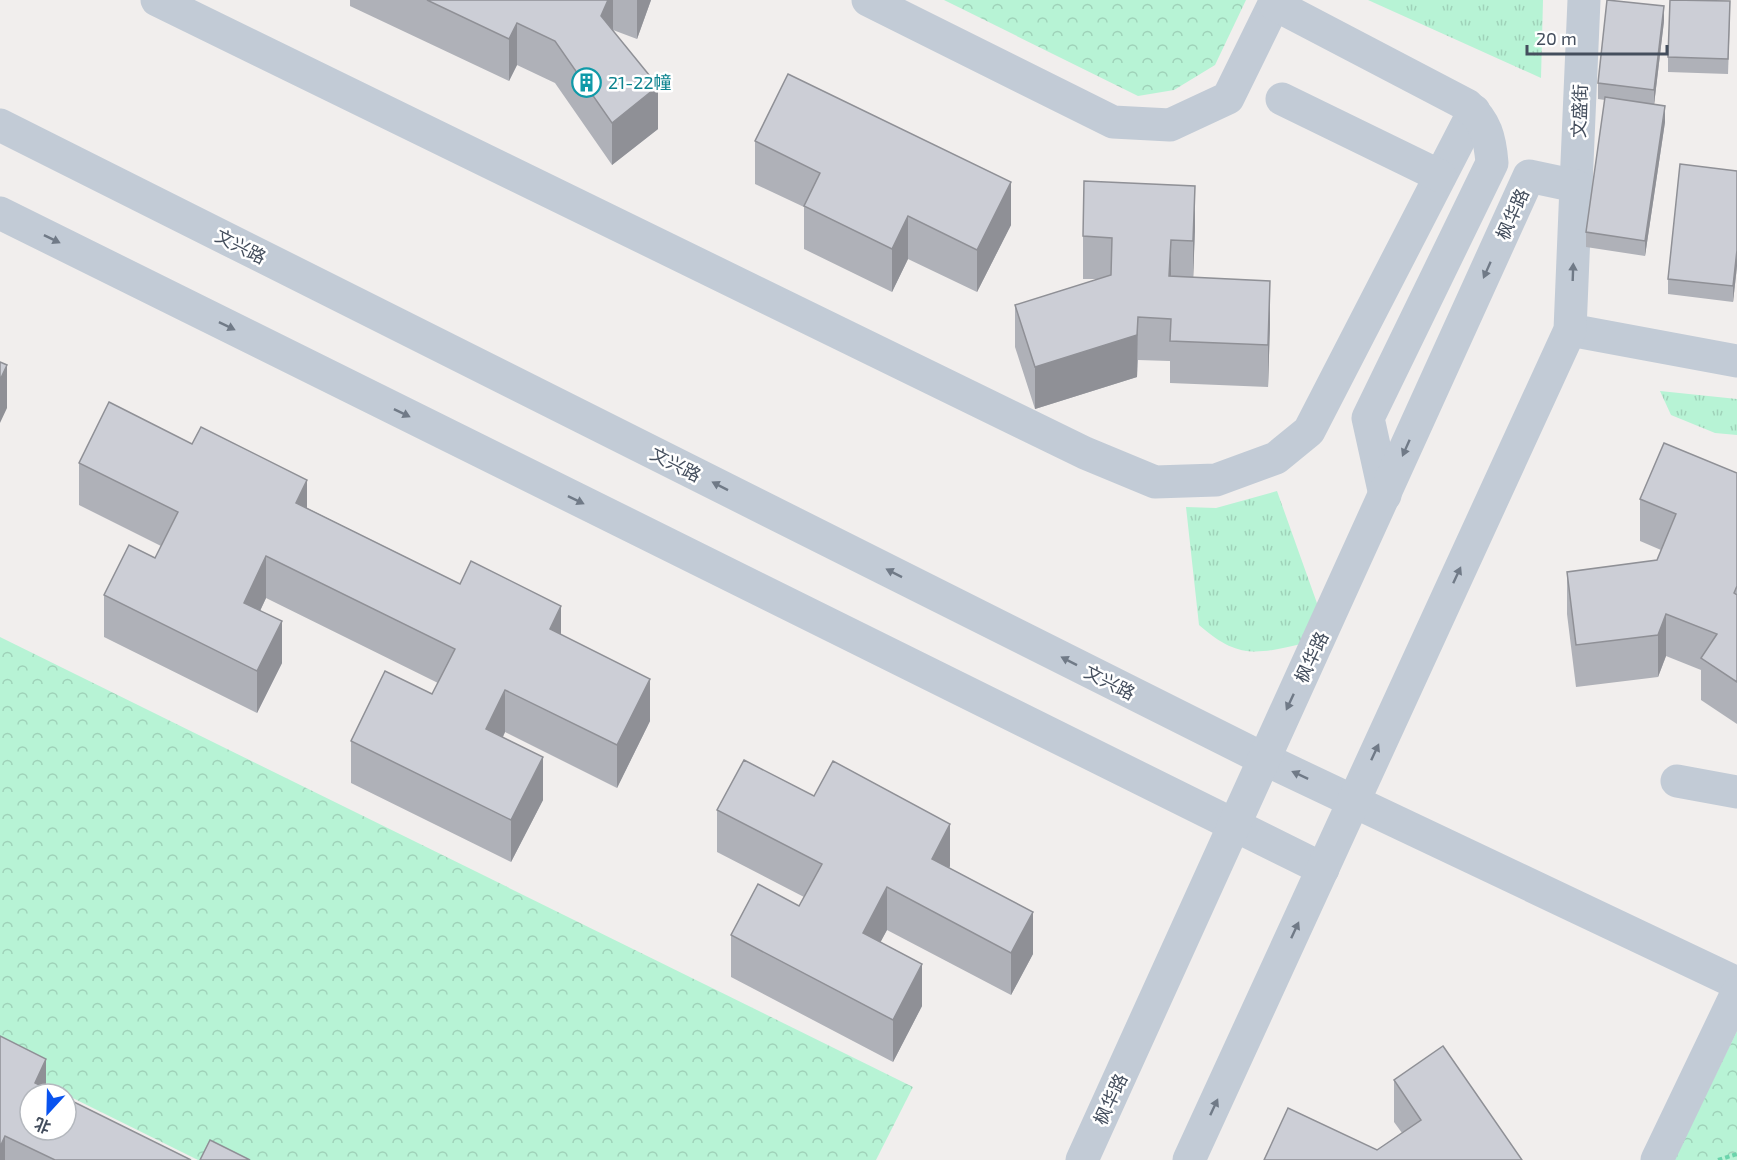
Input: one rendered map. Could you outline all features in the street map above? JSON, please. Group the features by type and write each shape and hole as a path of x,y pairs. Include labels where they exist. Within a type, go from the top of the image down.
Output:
{"street":[{"path":"157,0 1074,448 1155,482 1216,480 1276,458 1309,431 1474,111"},
{"path":"868,0 1113,123 1170,125 1228,98 1275,2 1467,105 1474,111 1482,120 1490,139 1492,163 1368,418 1385,495"},
{"name":"文盛街","path":"1576,186 1584,0"},
{"path":"1282,99 1440,176"},
{"name":"文兴路","path":"0,126 1264,759 1737,983"},
{"name":"枫华路","path":"1082,1160 1530,176 1576,186"},
{"path":"1189,1160 1570,330 1576,186"},
{"path":"0,213 1323,869"},
{"path":"1570,330 1737,361"},
{"path":"1677,782 1737,792"},
{"path":"1657,1160 1737,993"}],"path":[{"path":"1718,1160 1737,1154"}],"green space":[{"path":"944,0 1246,0 1215,65 1174,90 1138,96"},
{"path":"1368,0 1543,0 1541,78"},
{"path":"1660,391 1737,399 1737,435 1715,433 1671,415"},
{"path":"1277,491 1318,606 1301,644 1258,652 1247,651 1224,643 1199,625 1186,507 1216,508"},
{"path":"0,637 913,1087 876,1160 198,1160 78,1101 78,1082 40,1082 0,1062"},
{"path":"1737,1031 1737,1160 1674,1160"}],"building":[{"path":"427,0 608,0 601,16 658,86 612,123 555,41 517,23 509,39"},
{"path":"1607,0 1664,6 1654,90 1598,83"},
{"path":"1670,0 1730,1 1728,59 1668,57"},
{"path":"788,74 1011,182 977,250 908,216 892,249 804,206 820,173 755,141"},
{"path":"1605,97 1665,106 1645,241 1586,232"},
{"path":"1680,164 1737,171 1737,250 1733,286 1668,279"},
{"path":"1084,181 1195,186 1193,241 1171,240 1169,276 1270,281 1268,345 1170,341 1171,319 1138,317 1137,335 1035,367 1015,305 1111,275 1112,238 1083,236"},
{"path":"0,362 7,365 0,380"},
{"path":"109,402 192,444 201,427 307,480 296,503 460,584 471,561 561,606 550,629 650,679 617,745 505,690 486,729 543,757 511,820 351,741 385,671 432,694 455,649 266,556 244,603 282,621 257,671 104,595 129,545 155,558 178,512 79,463"},
{"path":"1664,443 1737,473 1737,586 1734,593 1737,595 1737,682 1701,658 1717,634 1666,614 1658,635 1576,645 1567,572 1657,560 1676,514 1640,499"},
{"path":"744,760 814,796 833,761 950,824 932,859 1033,912 1011,953 887,887 863,933 922,964 893,1020 731,935 758,884 799,906 822,864 717,810"},
{"path":"0,1036 46,1059 35,1082 18,1082 18,1142 78,1142 78,1104 191,1160 55,1160 5,1136 0,1147"},
{"path":"1443,1046 1522,1160 1264,1160 1288,1108 1377,1150 1421,1120 1394,1080"},
{"path":"210,1140 250,1160 200,1160"}],"place":[{"name":"21-22幢","path":"587,82"}]}
